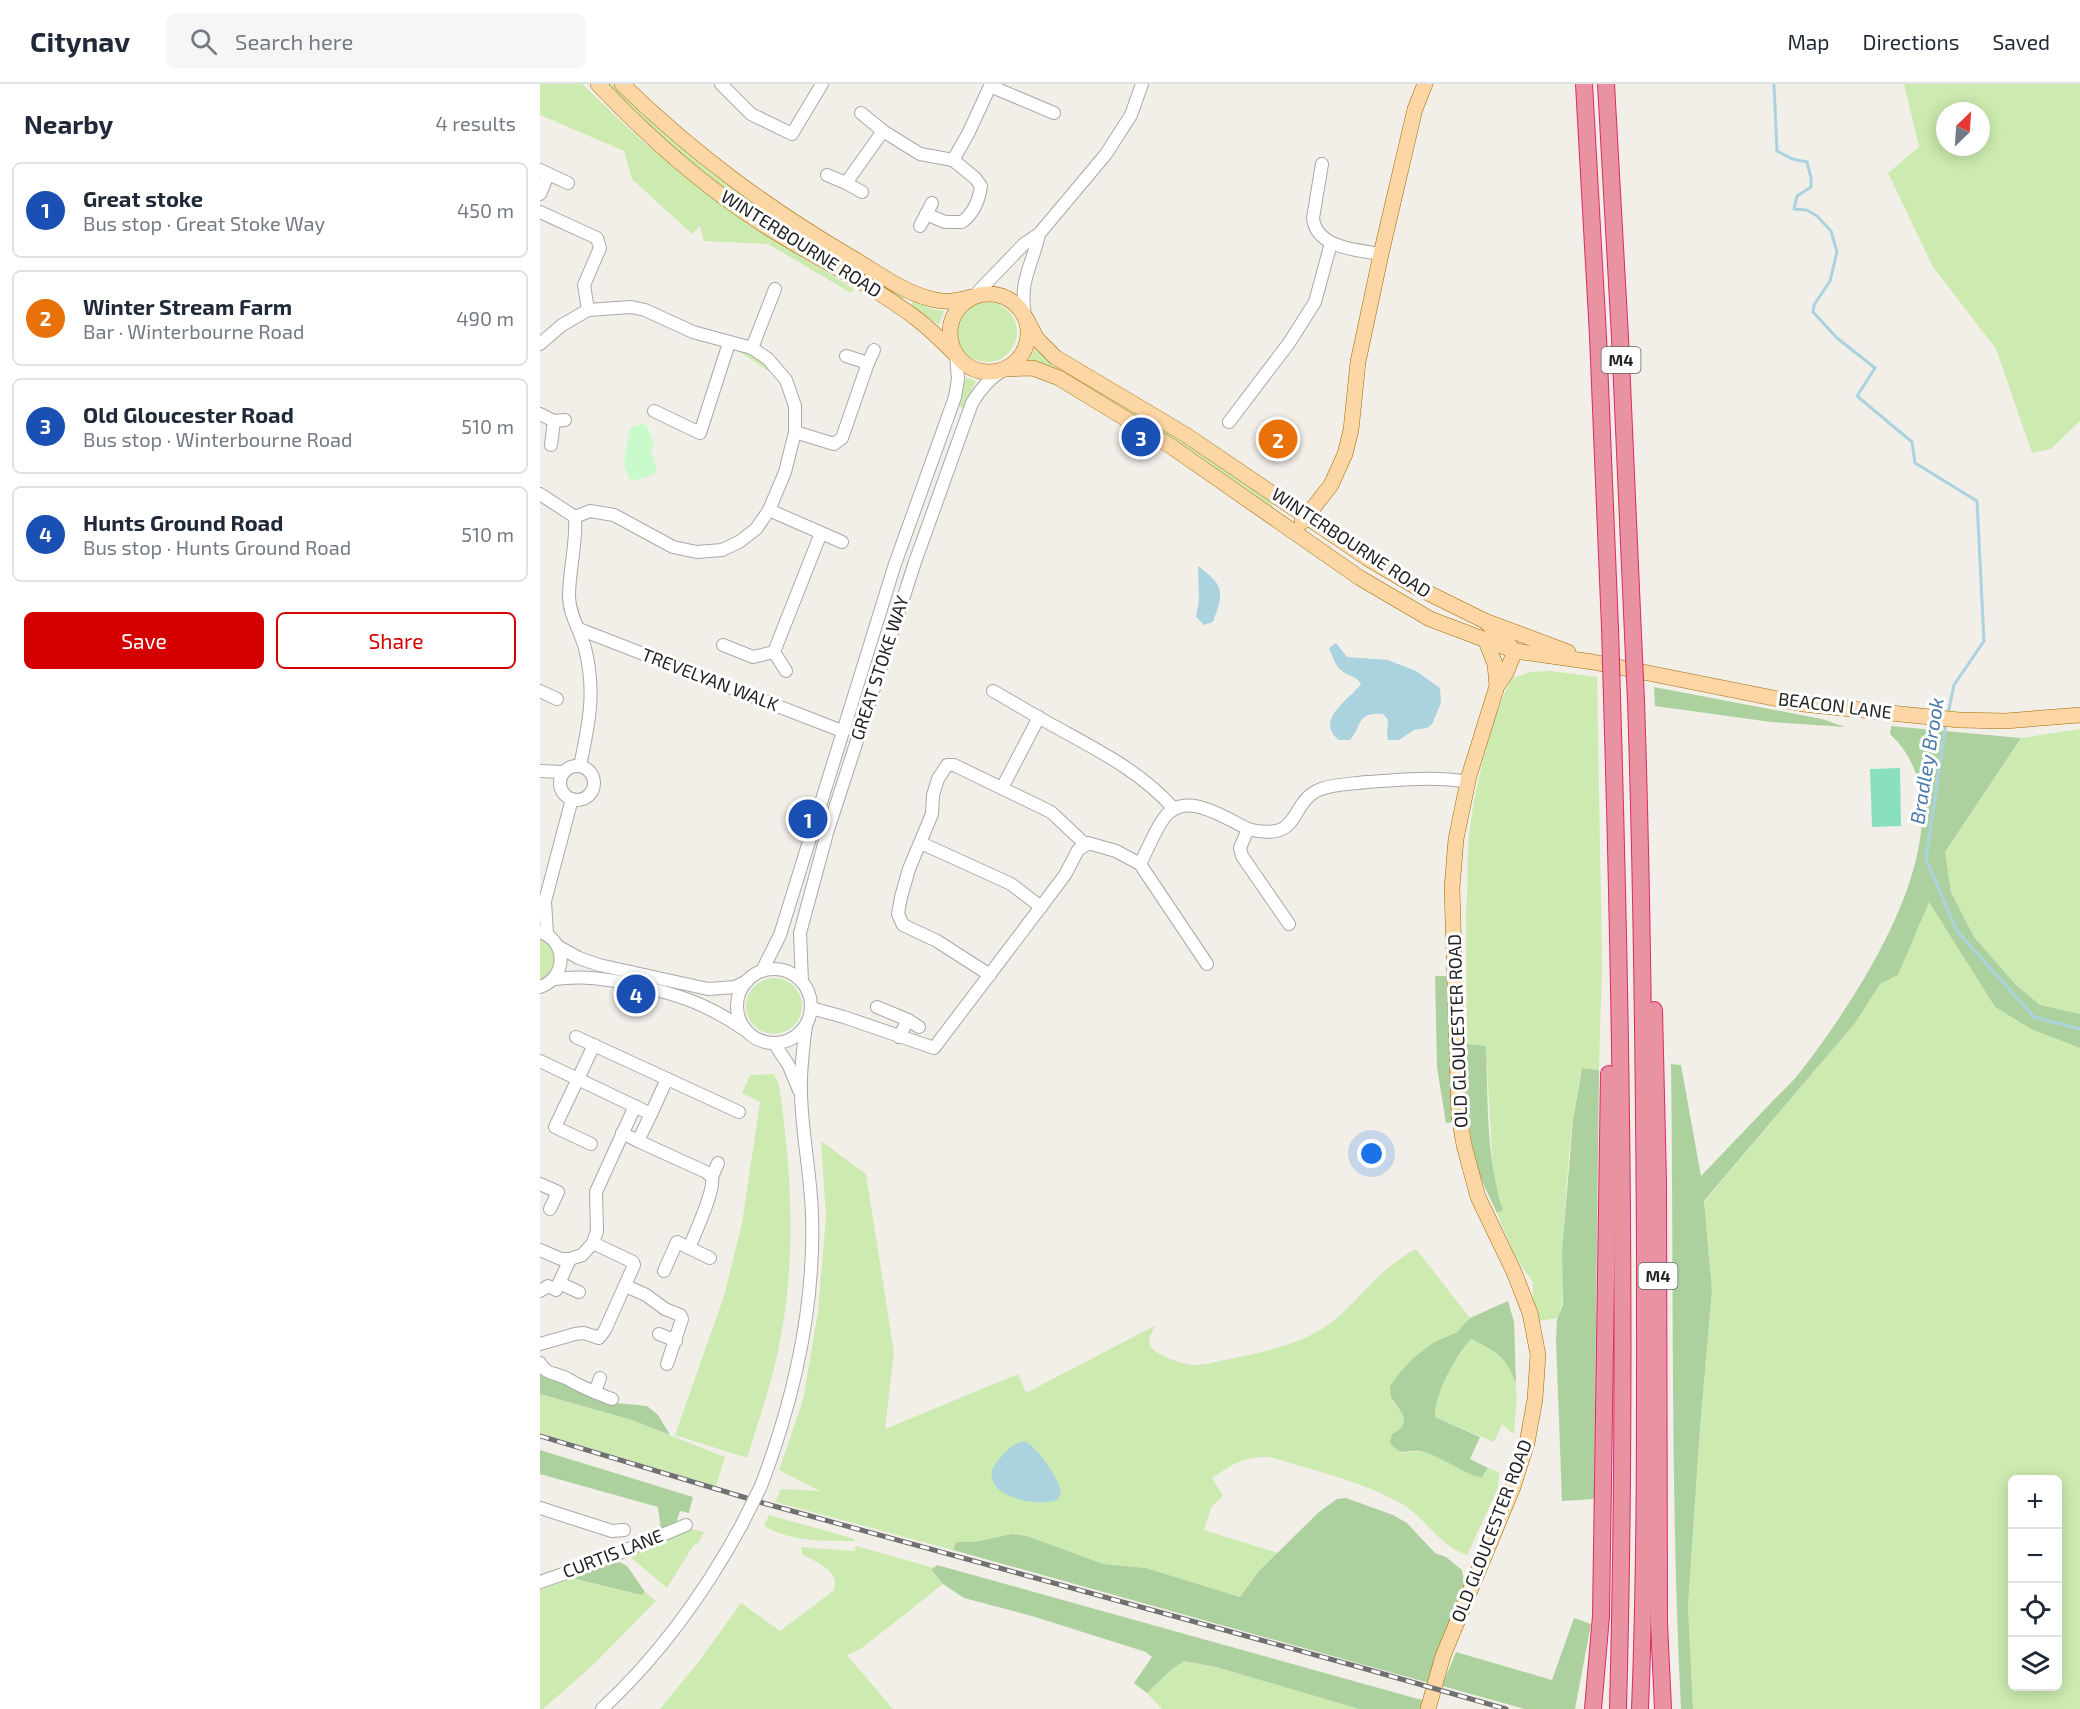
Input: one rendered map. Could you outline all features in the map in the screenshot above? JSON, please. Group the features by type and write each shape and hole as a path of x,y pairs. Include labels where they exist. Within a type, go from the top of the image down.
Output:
{"highway":[{"name":"M4","path":"1584,84 1610,628 1619,937 1623,1266 1618,1709"},
{"name":"M4","path":"1606,84 1620,337 1641,844 1646,1416 1640,1709"},
{"name":"M4","path":"1641,844 1652,916 1658,1182 1659,1623 1663,1709"},
{"name":"M4","path":"1593,1709 1601,1616 1604,1532 1610,1011 1619,937"},
{"name":"M4","path":"1598,1709 1611,1540 1622,1460"}],"main road":[{"name":"WINTERBOURNE ROAD","path":"598,84 647,134 713,189 759,222 904,310 929,328 955,354"},
{"name":"WINTERBOURNE ROAD","path":"622,84 658,119 715,167 769,207 823,241 921,296 949,302 973,297"},
{"path":"1296,532 1330,485 1346,454 1351,430 1358,362 1381,254 1415,109 1425,84"},
{"path":"986,293 998,294 1018,306 1025,317 1028,342 1015,363 1004,370 989,373 976,371 965,365 955,354 949,332 951,321 955,312 973,297 986,293"},
{"name":"WINTERBOURNE ROAD","path":"1025,317 1037,339 1055,357 1186,435 1368,558 1418,588 1485,621 1593,662"},
{"name":"WINTERBOURNE ROAD","path":"1004,370 1033,368 1059,378 1172,447 1360,578 1430,619 1515,651 1593,662"},
{"path":"1485,621 1515,651"},
{"name":"OLD GLOUCESTER ROAD","path":"1486,641 1496,664 1497,686"},
{"name":"OLD GLOUCESTER ROAD","path":"1428,1709 1443,1656 1513,1487 1527,1443 1535,1399 1538,1355 1530,1312 1514,1272 1478,1197 1459,1116 1452,888 1456,839 1468,782 1497,686 1506,673 1515,651"},
{"name":"BEACON LANE","path":"1593,662 1803,704 1959,720 2005,722 2080,715"}],"street":[{"path":"721,84 751,114 792,134 822,84"},
{"path":"973,297 1024,244 1039,234 1115,142 1131,115 1142,84"},
{"path":"953,160 968,134 990,85 1048,106"},
{"path":"861,113 883,131 920,154 953,160 981,186 973,212 962,222 952,224 926,214"},
{"path":"846,183 883,131"},
{"path":"1322,164 1313,218 1320,236 1331,243 1381,254"},
{"path":"540,194 544,172 568,183"},
{"path":"827,175 862,192"},
{"path":"540,212 597,238 600,248 584,285 588,310"},
{"path":"1025,317 1024,277 1035,252 1039,234"},
{"path":"1229,422 1288,343 1315,302 1331,243"},
{"path":"752,348 775,288"},
{"path":"540,344 562,325 588,310 631,307 645,310 693,332 752,348 768,359 786,380 795,406 795,432 785,472 769,510 756,529 739,542 722,550 697,552 673,547 614,515 590,511 575,518"},
{"path":"654,411 700,433 729,343"},
{"path":"795,432 834,444 839,442 874,350"},
{"name":"GREAT STOKE WAY","path":"762,971 780,936 894,567 955,396 958,379 955,354"},
{"path":"846,356 868,363"},
{"name":"GREAT STOKE WAY","path":"802,982 800,933 827,833 908,584 966,416 981,389 993,376 1004,370"},
{"path":"540,414 560,420 551,445"},
{"path":"540,494 575,518"},
{"path":"769,510 842,542"},
{"path":"575,518 576,530 569,596 571,611 579,629 591,675 591,716 580,766"},
{"path":"774,652 821,532"},
{"name":"TREVELYAN WALK","path":"579,629 842,731"},
{"path":"723,645 753,657 774,652"},
{"path":"774,652 786,671"},
{"path":"540,691 557,699"},
{"path":"993,691 1132,770 1163,795 1174,809"},
{"path":"1002,788 1039,717"},
{"path":"990,975 937,941 903,925 898,914 909,869 932,814 933,795 947,765 954,765 1051,812 1086,845"},
{"path":"580,766 592,776 593,786 585,797 572,799 564,794 560,786 560,779 564,772 571,767 580,766"},
{"path":"540,773 564,772"},
{"path":"540,773 560,786"},
{"path":"1140,864 1165,817 1174,809 1185,805 1196,805 1248,829 1265,833 1286,827 1308,797 1319,790 1336,785 1440,778 1468,782"},
{"path":"572,799 542,905 543,933 559,947 579,958 599,965 708,989 735,987 762,971 783,971 802,982 809,994 811,1008 806,1026 801,1094 811,1193 810,1296 804,1340 795,1380 775,1450 761,1486 741,1526 706,1587 643,1668 602,1709"},
{"path":"1248,829 1240,848 1242,856 1289,924"},
{"path":"921,843 1011,884 1041,908"},
{"path":"811,1008 934,1048 1041,908 1065,875 1078,850 1088,843 1116,851 1140,864 1207,964"},
{"path":"554,979 561,964 559,947"},
{"path":"540,987 554,979 576,976 596,977 672,993 721,1014 756,1038 774,1043 792,1038 806,1026"},
{"path":"746,1031 738,1015 738,1000 742,988 748,981"},
{"path":"877,1007 919,1027"},
{"path":"898,1037 908,1020"},
{"path":"576,1036 739,1112"},
{"path":"774,1043 789,1066 801,1094"},
{"path":"591,1144 555,1127 594,1045"},
{"path":"540,1061 651,1114"},
{"path":"638,1141 667,1078"},
{"path":"540,1250 561,1259 570,1259 582,1255 593,1243 597,1231 596,1192 635,1106"},
{"path":"622,1133 709,1174 713,1187 689,1248"},
{"path":"709,1174 718,1163"},
{"path":"540,1184 558,1192 550,1209"},
{"path":"664,1271 677,1242 710,1258"},
{"path":"593,1243 633,1262 633,1269 626,1286 599,1338 584,1333 541,1344 540,1362 548,1373 567,1378 581,1388 612,1399"},
{"path":"540,1292 548,1287 556,1290 570,1259"},
{"path":"559,1283 579,1292"},
{"path":"626,1286 646,1295 665,1309 680,1315 682,1323 667,1364"},
{"path":"659,1334 676,1341"},
{"path":"595,1392 600,1378"},
{"path":"540,1508 612,1532 624,1530"},
{"name":"CURTIS LANE","path":"540,1582 600,1561 686,1525"}],"green space":[{"path":"540,84 582,84 641,140 749,225 854,289 851,293 768,244 704,241 700,226 692,234 632,179 624,151 540,115"},
{"path":"604,84 613,84 669,138 728,186 802,236 905,297 903,301 745,206 681,156"},
{"path":"1904,84 2080,84 2080,421 2051,449 2032,453 1996,349 1933,267 1888,173 1919,147"},
{"path":"913,301 944,311 939,325 911,306"},
{"path":"981,302 993,302 1004,307 1012,315 1017,332 1015,344 1004,357 993,362 981,362 970,357 962,349 957,338 957,326 962,315 970,307"},
{"path":"735,349 757,357 773,374"},
{"path":"1034,349 1059,368 1057,372 1028,361"},
{"path":"1067,372 1162,428 1275,502 1268,511 1065,376"},
{"path":"966,377 976,381 963,408 958,406"},
{"path":"642,424 647,426 654,445 651,452 657,468 655,474 634,481 629,478 624,464 629,432 632,427"},
{"path":"1551,671 1597,677 1602,964 1599,1070 1582,1068 1571,1135 1565,1204 1563,1293 1560,1310 1558,1318 1539,1321 1533,1298 1533,1283 1514,1254 1497,1213 1503,1210 1493,1175 1486,1046 1467,1044 1466,910 1471,818 1484,756 1496,715 1511,679 1529,672"},
{"path":"1654,687 1822,719 1845,727 1771,722 1655,706"},
{"path":"1891,726 2021,738 1945,852 1951,892 1974,937 2016,985 2040,1005 2080,1014 2080,1048 2031,1029 1995,1007 1929,902 1898,975 1880,984 1856,1022 1704,1201 1712,1290 1688,1606 1693,1709 1681,1709 1674,1467 1671,1064 1681,1065 1701,1176 1801,1071 1852,999 1878,954 1901,906 1916,858 1922,812 1914,770 1890,734"},
{"path":"2080,729 2080,1014 2040,1005 2016,985 1974,937 1951,892 1945,852 2021,738"},
{"path":"1900,768 1901,826 1872,827 1870,769"},
{"path":"1929,901 1995,1007 2031,1029 2080,1048 2080,1709 1693,1709 1688,1606 1712,1290 1704,1202 1856,1022 1880,984 1898,975"},
{"path":"540,938 551,947 555,959 551,970 540,980"},
{"path":"1435,976 1451,976 1455,1122 1446,1123 1437,1067"},
{"path":"768,978 780,978 790,982 798,990 802,1006 798,1022 790,1030 780,1034 768,1034 758,1030 750,1022 746,1012 746,1000 750,990 758,982"},
{"path":"1467,1044 1486,1046 1493,1170 1503,1210 1497,1213 1478,1170 1471,1139"},
{"path":"1582,1068 1599,1070 1594,1499 1562,1501 1556,1340 1557,1320 1563,1304 1562,1252 1573,1120"},
{"path":"774,1074 779,1085 789,1177 789,1269 782,1330 775,1363 747,1458 675,1435 724,1296 742,1223 760,1102 742,1093 750,1075"},
{"path":"821,1141 866,1174 894,1352 885,1429 1018,1374 1026,1393 1156,1325 1149,1341 1152,1348 1168,1358 1191,1365 1212,1363 1286,1345 1326,1327 1394,1263 1416,1249 1470,1318 1457,1332 1434,1342 1412,1359 1391,1386 1394,1403 1403,1415 1404,1423 1392,1434 1402,1453 1422,1451 1485,1474 1488,1468 1499,1472 1498,1488 1467,1555 1448,1545 1411,1510 1387,1496 1338,1477 1270,1457 1239,1462 1212,1478 1223,1496 1212,1506 1204,1530 1278,1553 1259,1571 1240,1597 1146,1568 1105,1564 1027,1536 1012,1534 974,1542 956,1542 953,1550 775,1502 781,1489 820,1491 779,1470 803,1400 818,1312 826,1216"},
{"path":"1508,1301 1514,1322 1516,1383 1508,1366 1499,1355 1471,1339 1447,1376 1436,1408 1435,1417 1480,1437 1470,1459 1488,1468 1482,1477 1474,1476 1425,1452 1401,1452 1394,1448 1390,1443 1392,1434 1404,1423 1403,1415 1391,1397 1390,1386 1399,1374 1412,1359 1434,1342 1457,1332 1470,1318"},
{"path":"1471,1339 1504,1358 1510,1366 1516,1383 1514,1432 1512,1433 1502,1424 1494,1442 1435,1417 1438,1398 1447,1376"},
{"path":"540,1373 606,1402 647,1406 658,1415 670,1435 632,1420 540,1394"},
{"path":"540,1394 632,1420 725,1457 716,1486 540,1433"},
{"path":"540,1450 693,1497 689,1513 680,1511 676,1523 661,1531 658,1507 540,1474"},
{"path":"1346,1498 1393,1515 1407,1523 1435,1553 1446,1557 1462,1570 1465,1587 1429,1683 953,1550 956,1542 974,1542 1012,1534 1027,1536 1104,1564 1146,1568 1240,1597 1259,1571 1319,1512 1337,1499"},
{"path":"769,1515 855,1539 854,1541 819,1540 786,1535 764,1526"},
{"path":"690,1529 704,1532 667,1588 628,1555"},
{"path":"856,1546 934,1568 931,1571 943,1584 862,1648 847,1655 893,1709 660,1709 700,1660 741,1603 780,1631 833,1591 835,1584 831,1573 802,1554 801,1547 854,1551"},
{"path":"614,1559 627,1566 645,1592 641,1595 568,1577"},
{"path":"937,1565 1422,1700 1420,1709 1359,1709 1216,1667 1184,1661 1147,1693 1134,1683 1152,1657 1146,1652 1032,1616 964,1598 943,1584 931,1570"},
{"path":"568,1577 640,1595 645,1592 656,1601 593,1665 543,1709 540,1709 540,1588"},
{"path":"1574,1618 1591,1624 1575,1709 1525,1709 1442,1686 1456,1652 1552,1680"},
{"path":"1184,1661 1216,1667 1359,1709 1162,1709 1147,1693"}],"water":[{"path":"1198,566 1213,579 1220,590 1219,603 1213,622 1204,625 1196,617 1199,599"},
{"path":"1336,643 1347,657 1388,660 1416,671 1440,688 1441,703 1432,724 1427,728 1414,730 1399,740 1388,740 1388,720 1383,714 1368,715 1361,721 1350,740 1339,740 1332,733 1330,725 1332,718 1336,710 1361,684 1337,665 1329,648"},
{"path":"1024,1441 1035,1449 1052,1471 1061,1493 1057,1500 1032,1502 1019,1499 997,1487 992,1479 993,1469 1001,1457 1011,1447"}],"waterway":[{"name":"Bradley Brook","path":"1774,84 1777,151 1792,159 1807,162 1811,178 1811,187 1797,196 1794,209 1807,210 1817,216 1831,231 1837,252 1830,281 1814,305 1813,312 1837,338 1875,368 1857,396 1912,442 1915,463 1977,501 1984,641 1954,685 1948,714"},
{"name":"Bradley Brook","path":"1946,723 1926,859 1957,931 2034,1017 2080,1029"}],"railway":[{"path":"540,1436 763,1503 1506,1709"}],"place":[{"name":"Old Gloucester Road","path":"1141,437"},
{"name":"Winter Stream Farm","path":"1278,439"},
{"name":"Great stoke","path":"808,819"},
{"name":"Hunts Ground Road","path":"636,994"}]}
